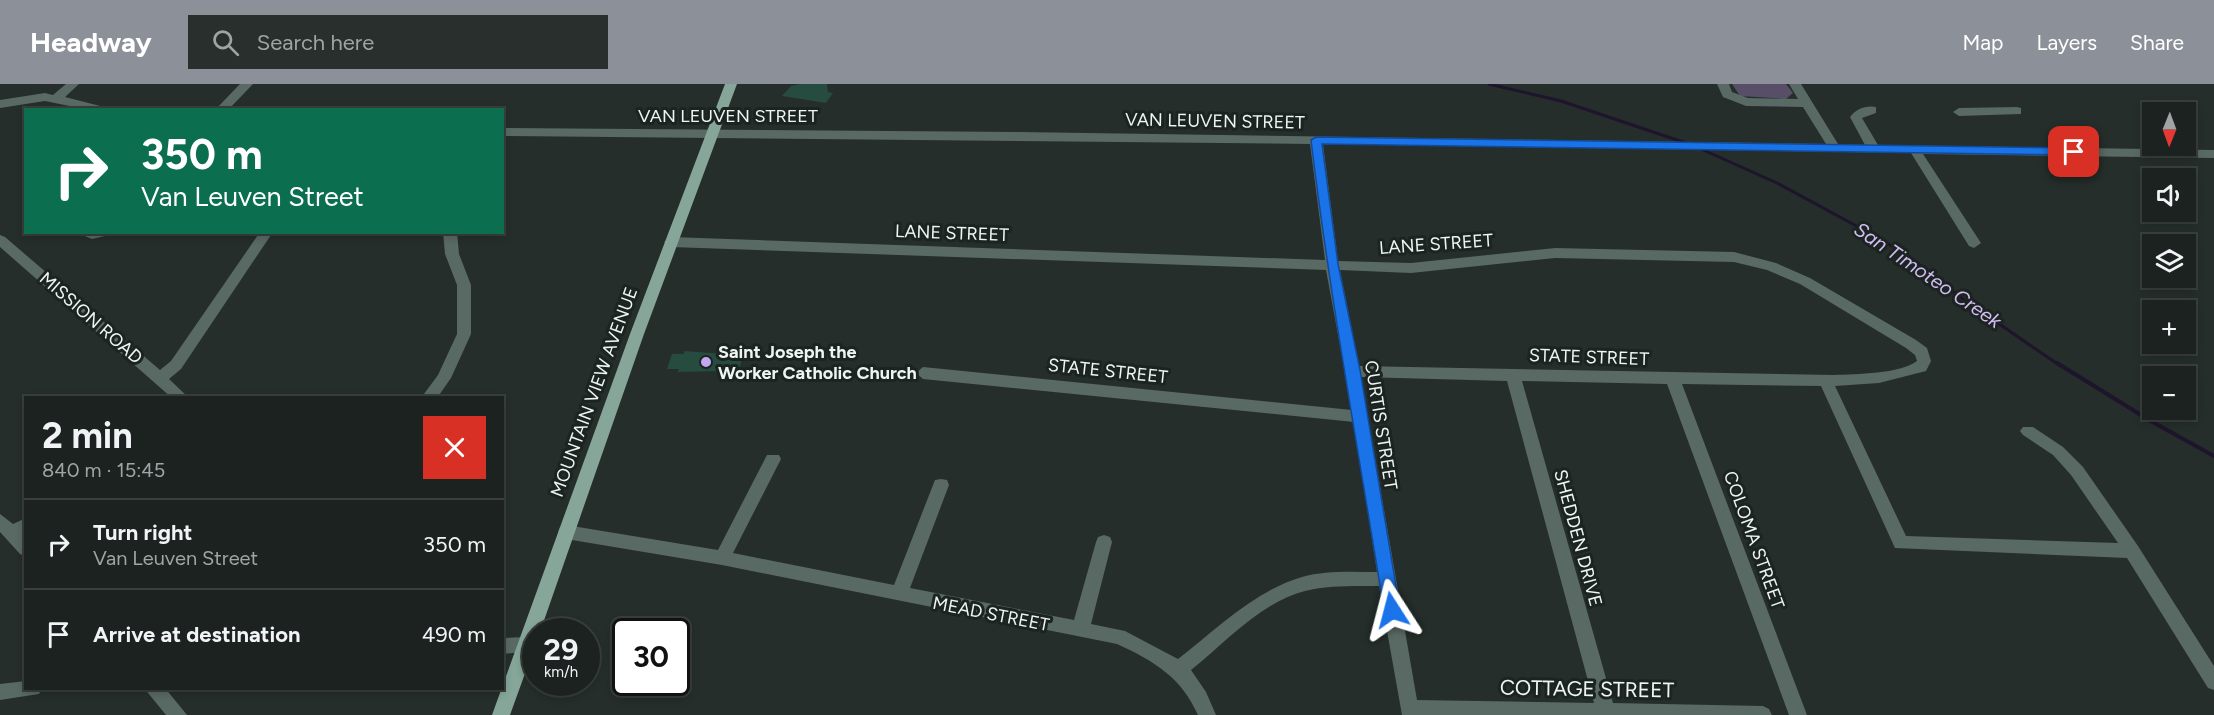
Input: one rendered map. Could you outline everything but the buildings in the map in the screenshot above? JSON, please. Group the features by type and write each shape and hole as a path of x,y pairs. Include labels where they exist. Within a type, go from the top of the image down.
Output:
{"main road":[{"name":"MOUNTAIN VIEW AVENUE","path":"536,618 671,242 714,135 731,84"},
{"name":"MOUNTAIN VIEW AVENUE","path":"501,715 522,656"}],"street":[{"path":"57,98 74,84"},
{"path":"223,108 247,84"},
{"path":"1723,84 1727,94 1746,102 1807,103"},
{"path":"1795,84 1834,148"},
{"path":"0,104 25,98 57,98 102,108"},
{"path":"1872,110 1862,112 1856,117 1874,149"},
{"path":"1959,112 2017,111"},
{"name":"VAN LEUVEN STREET","path":"504,132 1316,140 2214,154"},
{"name":"CURTIS STREET","path":"1316,140 1332,264 1353,370 1411,711"},
{"path":"1915,150 1974,243"},
{"path":"160,378 176,364 266,234"},
{"path":"430,396 444,378 464,334 464,285 452,254 450,234"},
{"name":"MISSION ROAD","path":"0,240 180,396"},
{"name":"LANE STREET","path":"671,242 1411,268 1556,253 1734,257 1771,266 1805,281 1922,352 1924,361 1921,367 1890,377 1825,380"},
{"name":"STATE STREET","path":"1353,370 1673,379 1825,380"},
{"name":"STATE STREET","path":"923,373 1360,417"},
{"name":"SHEDDEN DRIVE","path":"1513,375 1606,712"},
{"name":"COLOMA STREET","path":"1673,379 1798,715"},
{"path":"1825,380 1900,543 2132,551"},
{"path":"2028,431 2058,451 2077,471 2132,551 2214,682"},
{"path":"722,558 773,459"},
{"path":"898,595 941,485"},
{"path":"0,521 19,529 24,543"},
{"name":"MEAD STREET","path":"567,532 722,558 1080,632 1119,638 1158,654 1180,668"},
{"path":"1080,632 1104,542"},
{"path":"1208,715 1180,668 1272,596 1303,585 1336,580 1387,579"},
{"path":"504,646 522,645"},
{"path":"0,692 24,689"},
{"path":"155,690 178,715"},
{"name":"COTTAGE STREET","path":"1411,711 1763,715"}],"shaded area":[{"path":"1732,84 1786,84 1793,93 1786,99 1740,96"}],"waterway":[{"name":"San Timoteo Creek","path":"1489,84 1561,101 1689,144"},
{"name":"San Timoteo Creek","path":"1701,149 1777,183 1907,255 1960,297 2059,365"},
{"name":"San Timoteo Creek","path":"2057,363 2149,420 2214,456"}],"place":[{"name":"Saint Joseph the Worker Catholic Church","path":"706,362"}],"route":[{"path":"1392,610 1353,370 1332,264 1316,140 2074,152"}]}
